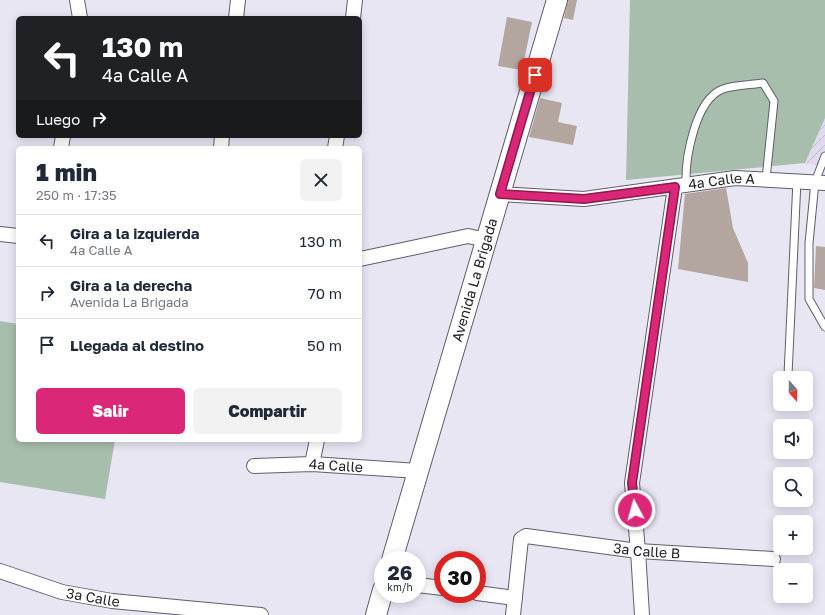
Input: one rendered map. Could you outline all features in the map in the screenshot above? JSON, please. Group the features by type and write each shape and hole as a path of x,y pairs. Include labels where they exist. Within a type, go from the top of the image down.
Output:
{"main road":[{"name":"Avenida La Brigada","path":"395,551 557,0"},
{"path":"376,615 379,603"}],"street":[{"path":"77,0 80,16"},
{"path":"236,16 238,0"},
{"path":"353,16 355,0"},
{"name":"4a Calle A","path":"500,194 584,199 681,186 725,178 820,182"},
{"path":"642,615 632,483 681,186"},
{"path":"0,234 16,236"},
{"path":"362,260 468,236 486,240"},
{"path":"312,464 318,442"},
{"name":"4a Calle","path":"254,466 312,464 418,471"},
{"name":"3a Calle B","path":"515,598 521,539 526,536 638,550 773,559"},
{"name":"3a Calle","path":"0,571 62,592 112,602 262,615"},
{"path":"486,594 515,598 513,615"}],"lane":[{"path":"681,186 690,136 710,97 723,89 763,83 774,101 766,179"},
{"path":"825,156 809,243 809,299 825,327"},
{"path":"788,371 797,180"}],"shaded area":[{"path":"825,118 825,167 805,163"}],"green space":[{"path":"630,0 825,0 825,118 805,163 626,180"},
{"path":"0,321 16,324 16,442 115,442 105,499 0,482"}],"building":[{"path":"568,0 577,0 573,20 564,18"},
{"path":"507,17 532,22 522,70 498,66"},
{"path":"540,98 562,103 558,122 577,126 573,145 529,137"},
{"path":"726,188 733,228 748,263 748,282 678,269 685,194"},
{"path":"816,246 825,247 825,290 814,288"}],"route":[{"path":"535,75 500,194 540,198 584,199 675,187 632,483 635,510"}]}
